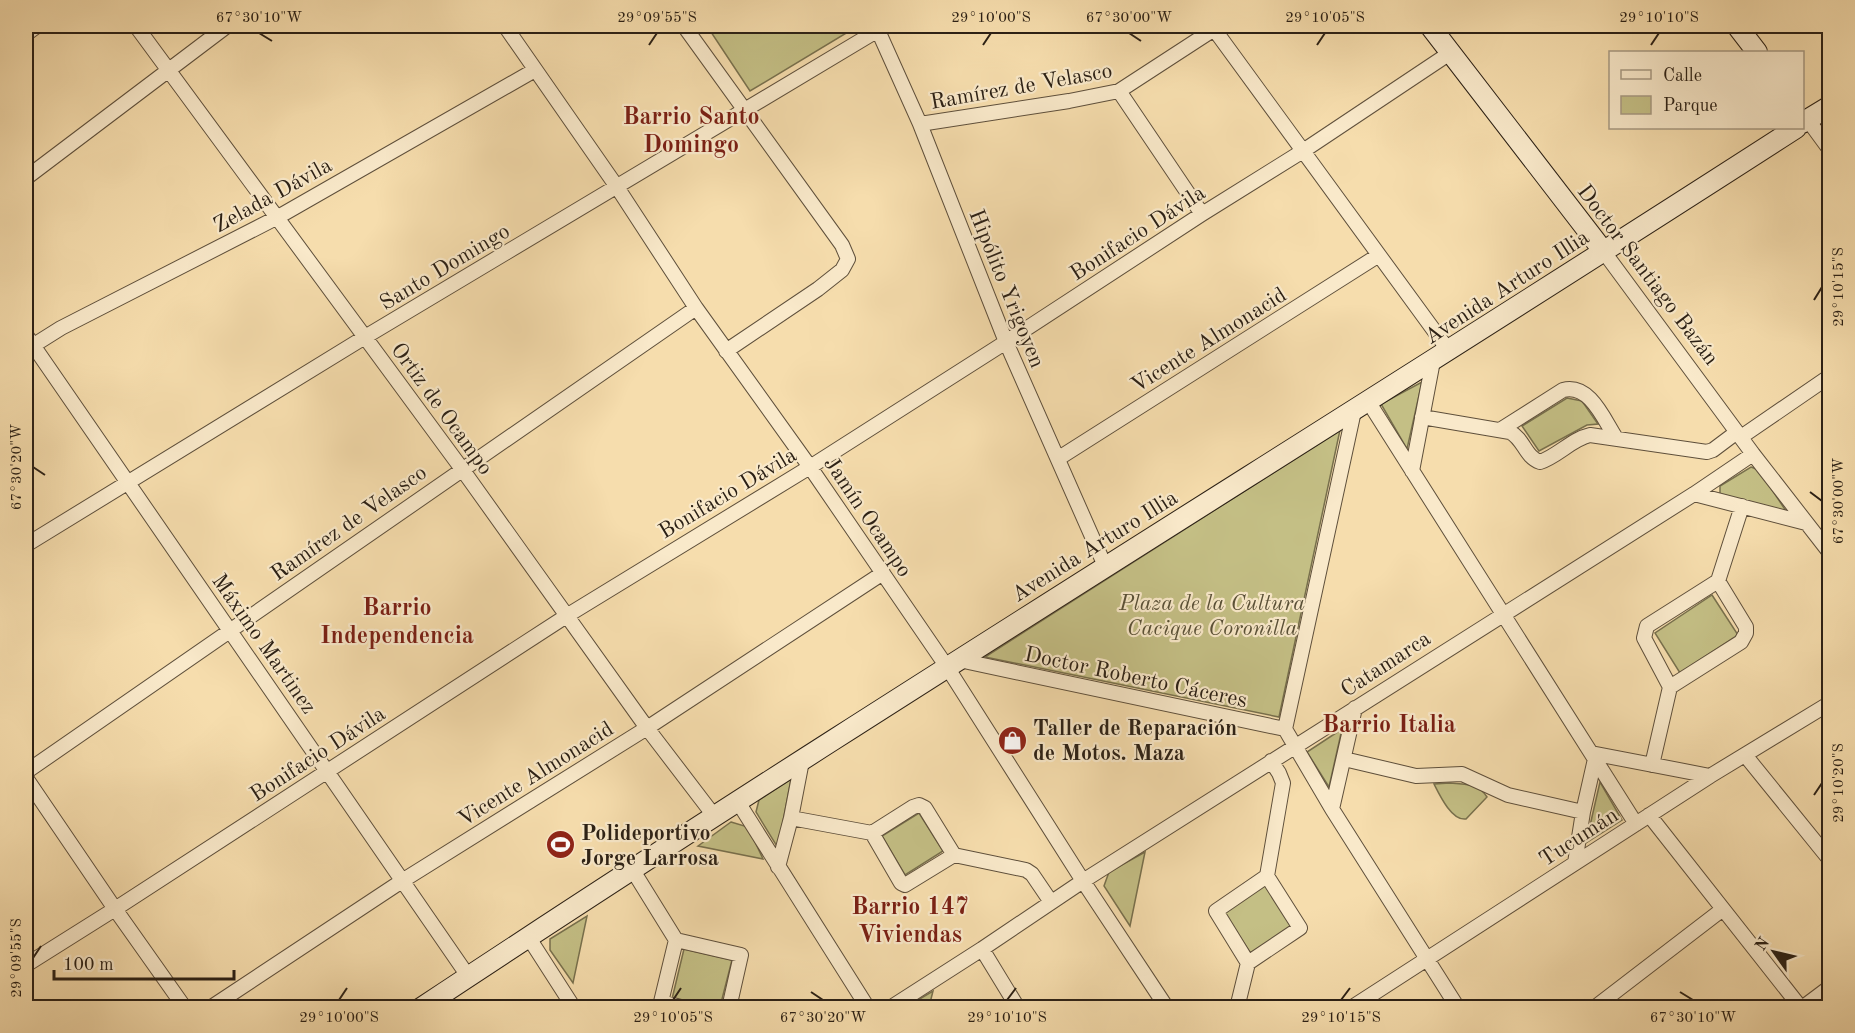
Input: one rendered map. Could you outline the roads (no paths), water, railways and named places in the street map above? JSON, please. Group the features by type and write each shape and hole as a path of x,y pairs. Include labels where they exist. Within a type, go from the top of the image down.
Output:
{"main road":[{"name":"Doctor Santiago Bazán","path":"1430,26 1604,252"},
{"path":"1737,26 1756,51"},
{"name":"Avenida Arturo Illia","path":"1804,120 1830,106"},
{"name":"Avenida Arturo Illia","path":"421,1008 632,869 953,663 1604,252 1790,129"}],"street":[{"path":"26,34 36,26"},
{"name":"Ortiz de Ocampo","path":"136,26 462,468 647,728 715,817"},
{"path":"26,178 227,26"},
{"name":"Jamín Ocampo","path":"505,26 617,187 696,308 810,467 882,573 953,663 1083,881 1167,1008"},
{"path":"684,26 842,246 848,259 842,270 826,283 726,351"},
{"name":"Santo Domingo","path":"26,545 879,26"},
{"name":"Hipólito Yrigoyen","path":"879,26 1006,342 1105,566"},
{"path":"1216,27 1379,255 1441,356 1422,417 1412,471"},
{"name":"Ramírez de Velasco","path":"920,124 1119,91 1216,27"},
{"name":"Bonifacio Dávila","path":"26,965 568,615 810,467 1006,342 1202,213 1303,151 1450,53"},
{"name":"Zelada Dávila","path":"28,343 278,217 535,70"},
{"path":"1119,91 1202,213"},
{"path":"1804,123 1830,150"},
{"name":"Doctor Santiago Bazán","path":"1604,252 1753,454 1830,553"},
{"name":"Vicente Almonacid","path":"1059,458 1379,255"},
{"name":"Ramírez de Velasco","path":"26,772 696,308"},
{"name":"Máximo Martinez","path":"28,343 231,630 468,976"},
{"path":"1422,417 1515,434 1531,457 1540,462 1582,437 1597,435 1707,452 1739,435 1830,376"},
{"path":"1500,430 1563,390 1571,389 1581,391 1591,399 1616,438"},
{"path":"1361,406 1412,471 1636,824"},
{"path":"1361,406 1285,729 1332,809 1458,1008"},
{"name":"Catamarca","path":"890,1008 1083,881 1502,613 1694,494 1753,454"},
{"path":"1694,494 1806,523"},
{"path":"1652,765 1670,687 1644,638 1647,626 1718,581 1742,506"},
{"name":"Vicente Almonacid","path":"210,1008 402,881 647,728 882,573"},
{"path":"1670,687 1741,642 1746,633 1746,627 1718,581"},
{"name":"Doctor Roberto Cáceres","path":"953,663 1285,729"},
{"name":"Tucumán","path":"1351,1008 1710,776 1829,705"},
{"path":"1332,809 1355,708"},
{"path":"1745,755 1830,860"},
{"path":"1593,756 1710,776"},
{"path":"1575,863 1593,756"},
{"path":"1344,759 1416,776 1462,774 1514,797 1583,812"},
{"path":"778,867 791,818 802,761"},
{"path":"1238,1008 1248,963 1300,928 1267,876 1283,783 1271,761"},
{"path":"26,778 185,1008"},
{"path":"738,802 868,1008"},
{"path":"791,818 872,833 919,805 925,808 954,855"},
{"path":"1649,815 1802,1008 1830,987"},
{"path":"872,833 901,883 905,885 954,855 1026,870 1032,874 1051,902"},
{"path":"632,869 676,940 741,955 729,1008"},
{"path":"1248,963 1216,911 1267,876"},
{"path":"1594,1008 1723,909"},
{"path":"529,938 574,1008"},
{"path":"676,940 661,1002 685,1008"},
{"path":"982,949 1018,1008"}],"place":[{"name":"Taller de Reparación de Motos. Maza","path":"1012,740"},
{"name":"Polideportivo Jorge Larrosa","path":"560,845"}],"district":[{"name":"Barrio Santo Domingo","path":"691,130"},
{"name":"Barrio Independencia","path":"397,621"},
{"name":"Barrio Italia","path":"1389,724"},
{"name":"Barrio 147 Viviendas","path":"910,920"}],"park label":[{"name":"Plaza de la Cultura Cacique Coronilla","path":"1212,614"}]}
